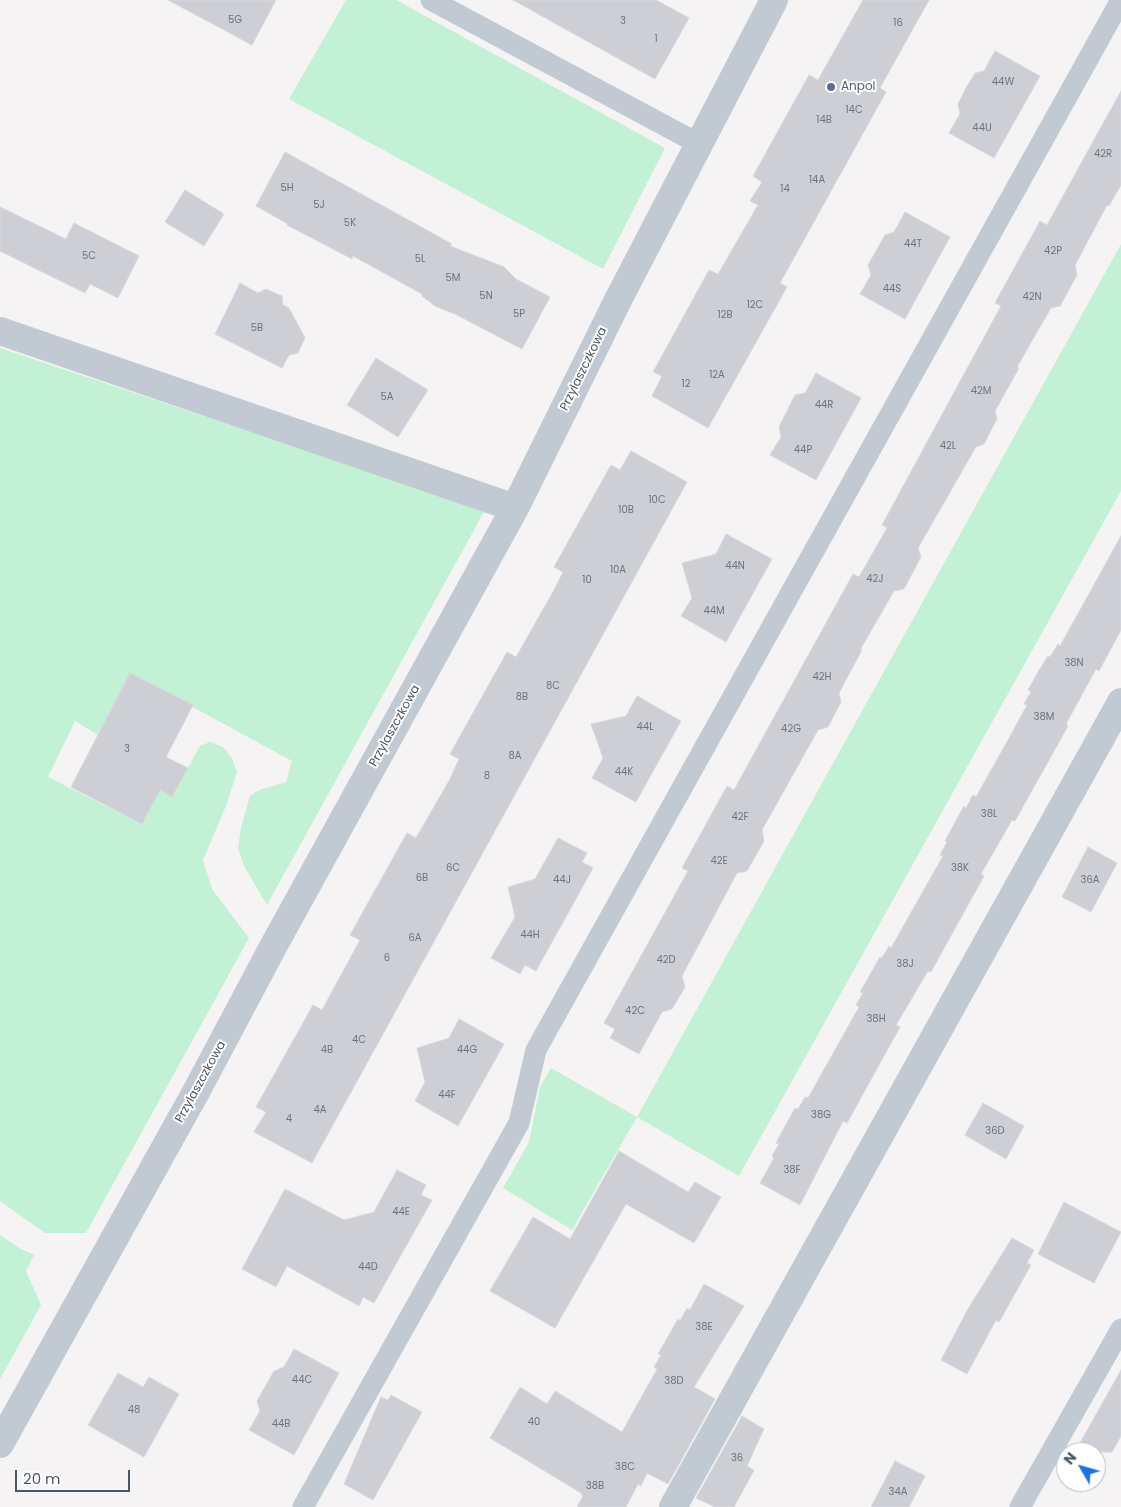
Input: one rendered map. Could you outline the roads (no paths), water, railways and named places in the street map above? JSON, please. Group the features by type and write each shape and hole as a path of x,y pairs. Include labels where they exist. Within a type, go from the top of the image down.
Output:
{"street":[{"name":"Przylaszczkowa","path":"0,1444 197,1090 279,936 515,508 699,144 766,3"},
{"path":"0,331 515,508"},
{"path":"673,1507 1121,702"}],"lane":[{"path":"432,0 699,144"},
{"path":"303,1507 519,1123 536,1050 1121,0"},
{"path":"1020,1507 1121,1329"}],"place":[{"name":"Anpol","path":"831,87"}]}
